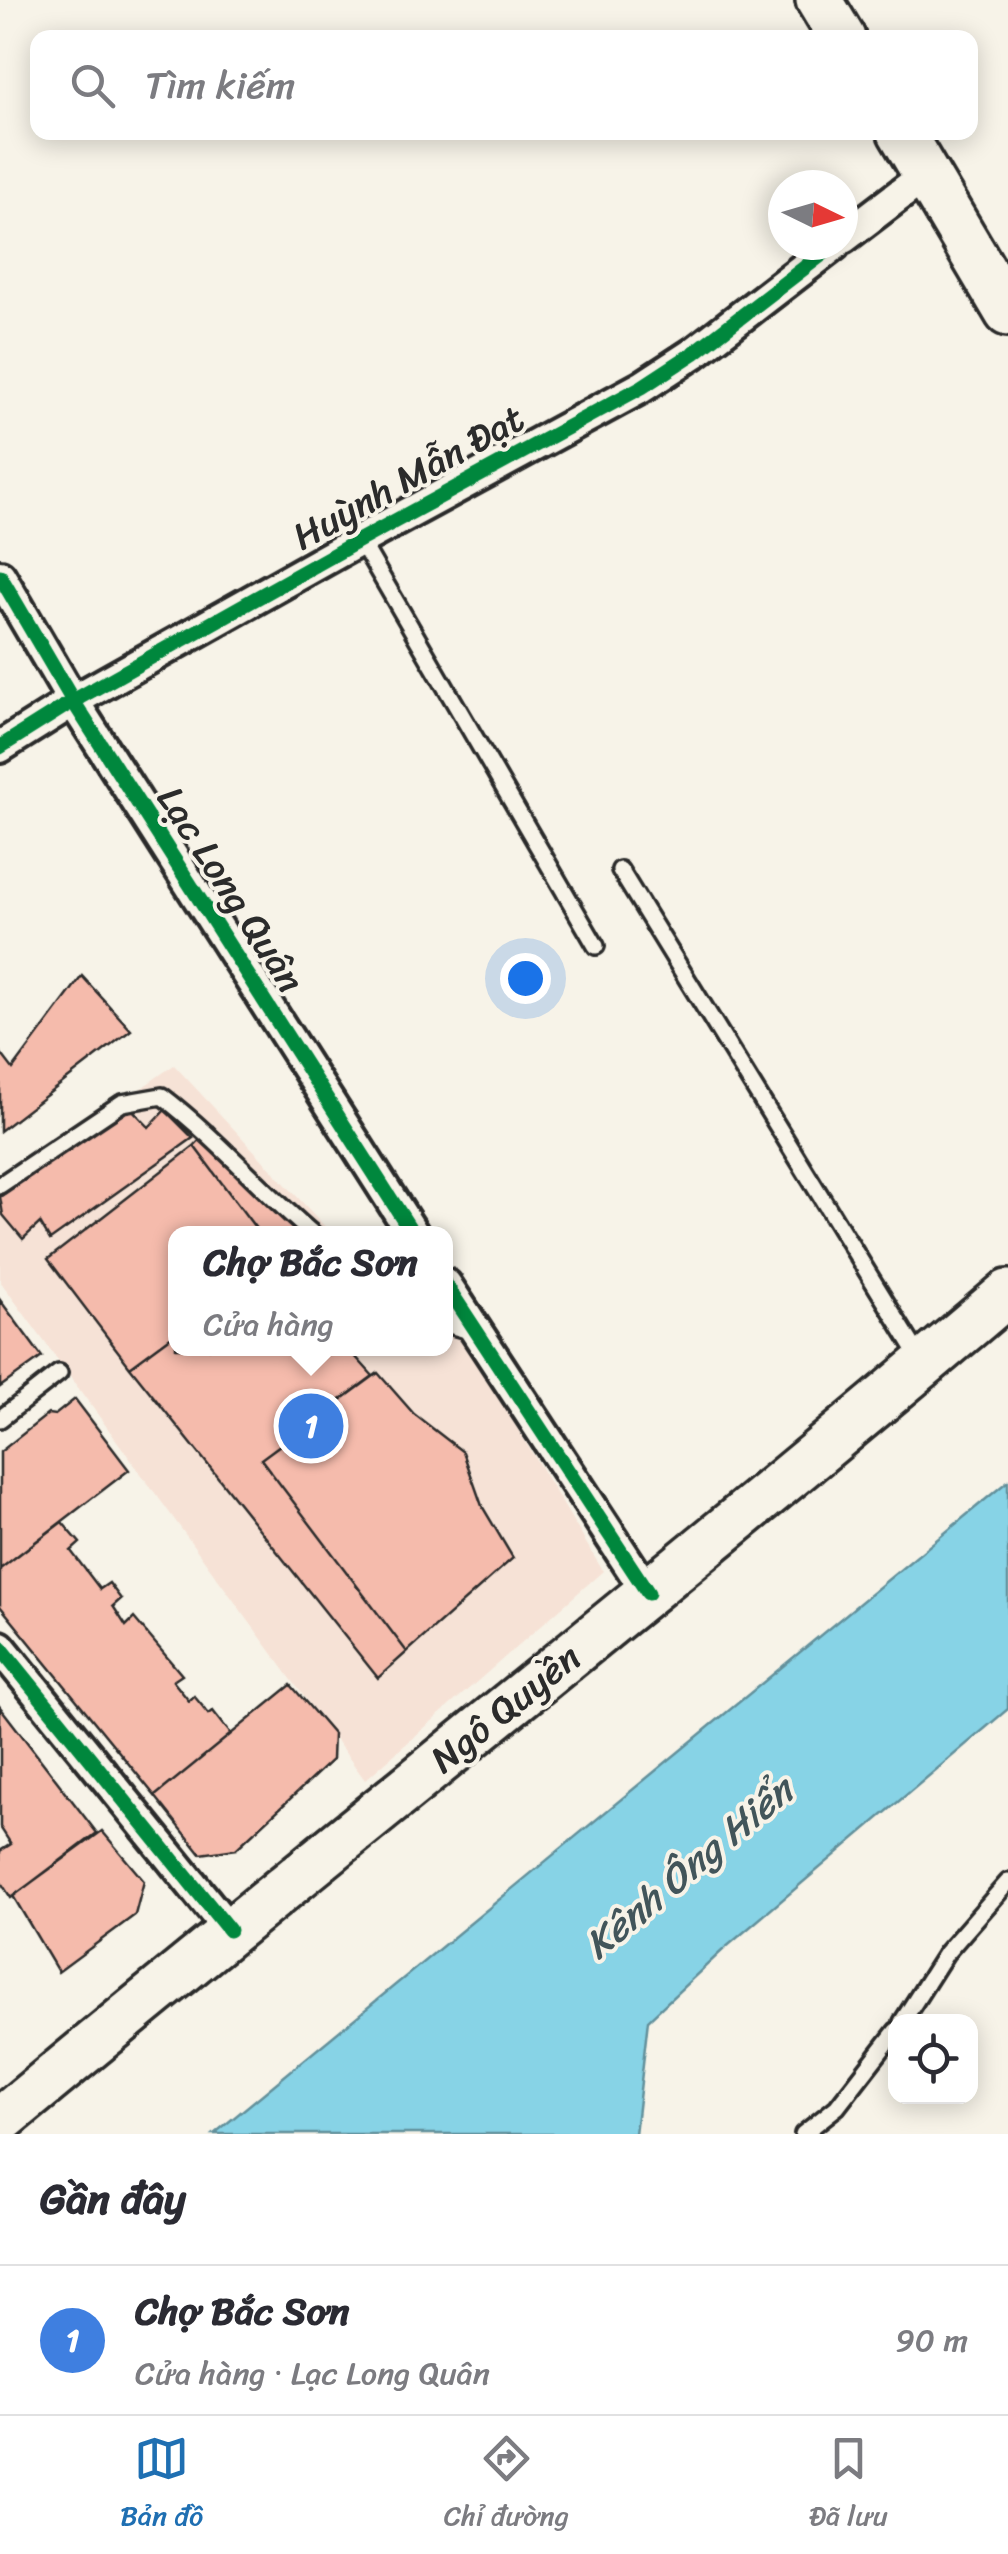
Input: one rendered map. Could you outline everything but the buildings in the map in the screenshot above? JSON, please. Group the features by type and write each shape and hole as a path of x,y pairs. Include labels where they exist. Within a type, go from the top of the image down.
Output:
{"main road":[{"path":"819,0 837,30"},
{"path":"906,140 1008,313"},
{"name":"Ngô Quyền","path":"0,2121 648,1593 1008,1293"}],"street":[{"path":"858,226 926,174"},
{"name":"Huỳnh Mẫn Đạt","path":"0,747 73,701 360,540 642,387 694,353 815,260"},
{"name":"Lạc Long Quân","path":"0,576 73,701 408,1226"},
{"path":"453,1296 648,1593"},
{"path":"0,1646 230,1930"}],"lane":[{"path":"360,540 596,946"},
{"path":"620,870 924,1364"},
{"path":"0,1185 122,1103 162,1096 200,1125 303,1226"},
{"path":"453,1326 477,1333"},
{"path":"0,1419 59,1373"},
{"path":"907,2014 946,1954 1008,1882"},
{"path":"803,2134 837,2107 888,2042"}],"shaded area":[{"path":"174,1065 324,1226 168,1226 168,1356 453,1356 453,1322 603,1571 365,1780 0,1281 0,1188"}],"water":[{"name":"Kênh Ông Hiển","path":"1008,1481 1008,1709 724,1949 648,2020 635,2134 214,2134"}],"cycle path":[{"path":"0,747 73,701 360,540 642,387 694,353 815,260"},
{"path":"0,576 73,701 408,1226"},
{"path":"453,1296 648,1593"},
{"path":"0,1647 229,1930"}],"place":[{"name":"Chợ Bắc Sơn","path":"311,1426"}]}
